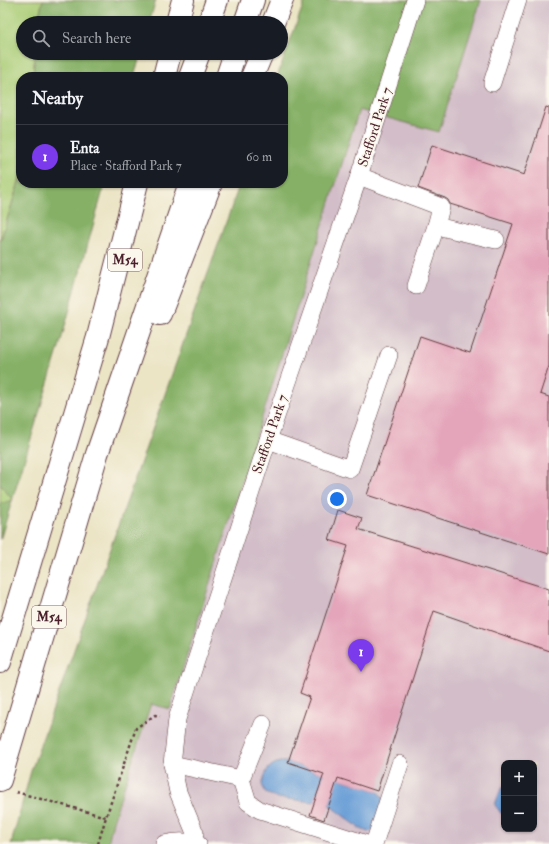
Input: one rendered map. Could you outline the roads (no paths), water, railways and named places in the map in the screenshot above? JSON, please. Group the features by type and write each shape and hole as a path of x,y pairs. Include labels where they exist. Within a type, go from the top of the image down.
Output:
{"highway":[{"path":"180,16 183,0"},
{"path":"211,16 217,0"},
{"path":"247,16 253,0"},
{"path":"276,16 282,0"},
{"path":"165,72 168,60"},
{"path":"192,72 196,60"},
{"path":"229,72 233,60"},
{"path":"254,72 259,60"},
{"path":"98,337 136,188"},
{"name":"M54","path":"0,662 98,337 150,188"},
{"name":"M54","path":"7,785 97,454 188,188"},
{"path":"97,454 165,301 209,188"}],"street":[{"name":"Stafford Park 7","path":"164,844 172,841 195,843 195,832 178,792 172,764 177,719 268,440 359,176 415,0"},
{"path":"492,83 518,0"},
{"path":"359,176 441,207 416,286"},
{"path":"436,226 496,240"},
{"path":"268,440 350,469 389,355"},
{"path":"263,724 241,779 248,802 260,810 367,844"},
{"path":"172,764 241,779"},
{"path":"374,844 400,764"}],"water":[{"path":"280,762 288,762 324,774 315,802 277,798 266,793 262,785 266,774 272,765"},
{"path":"338,778 377,791 383,798 377,829 368,832 361,829 329,805"},
{"path":"501,790 501,813 495,805"}],"place":[{"name":"Enta","path":"361,672"}]}
